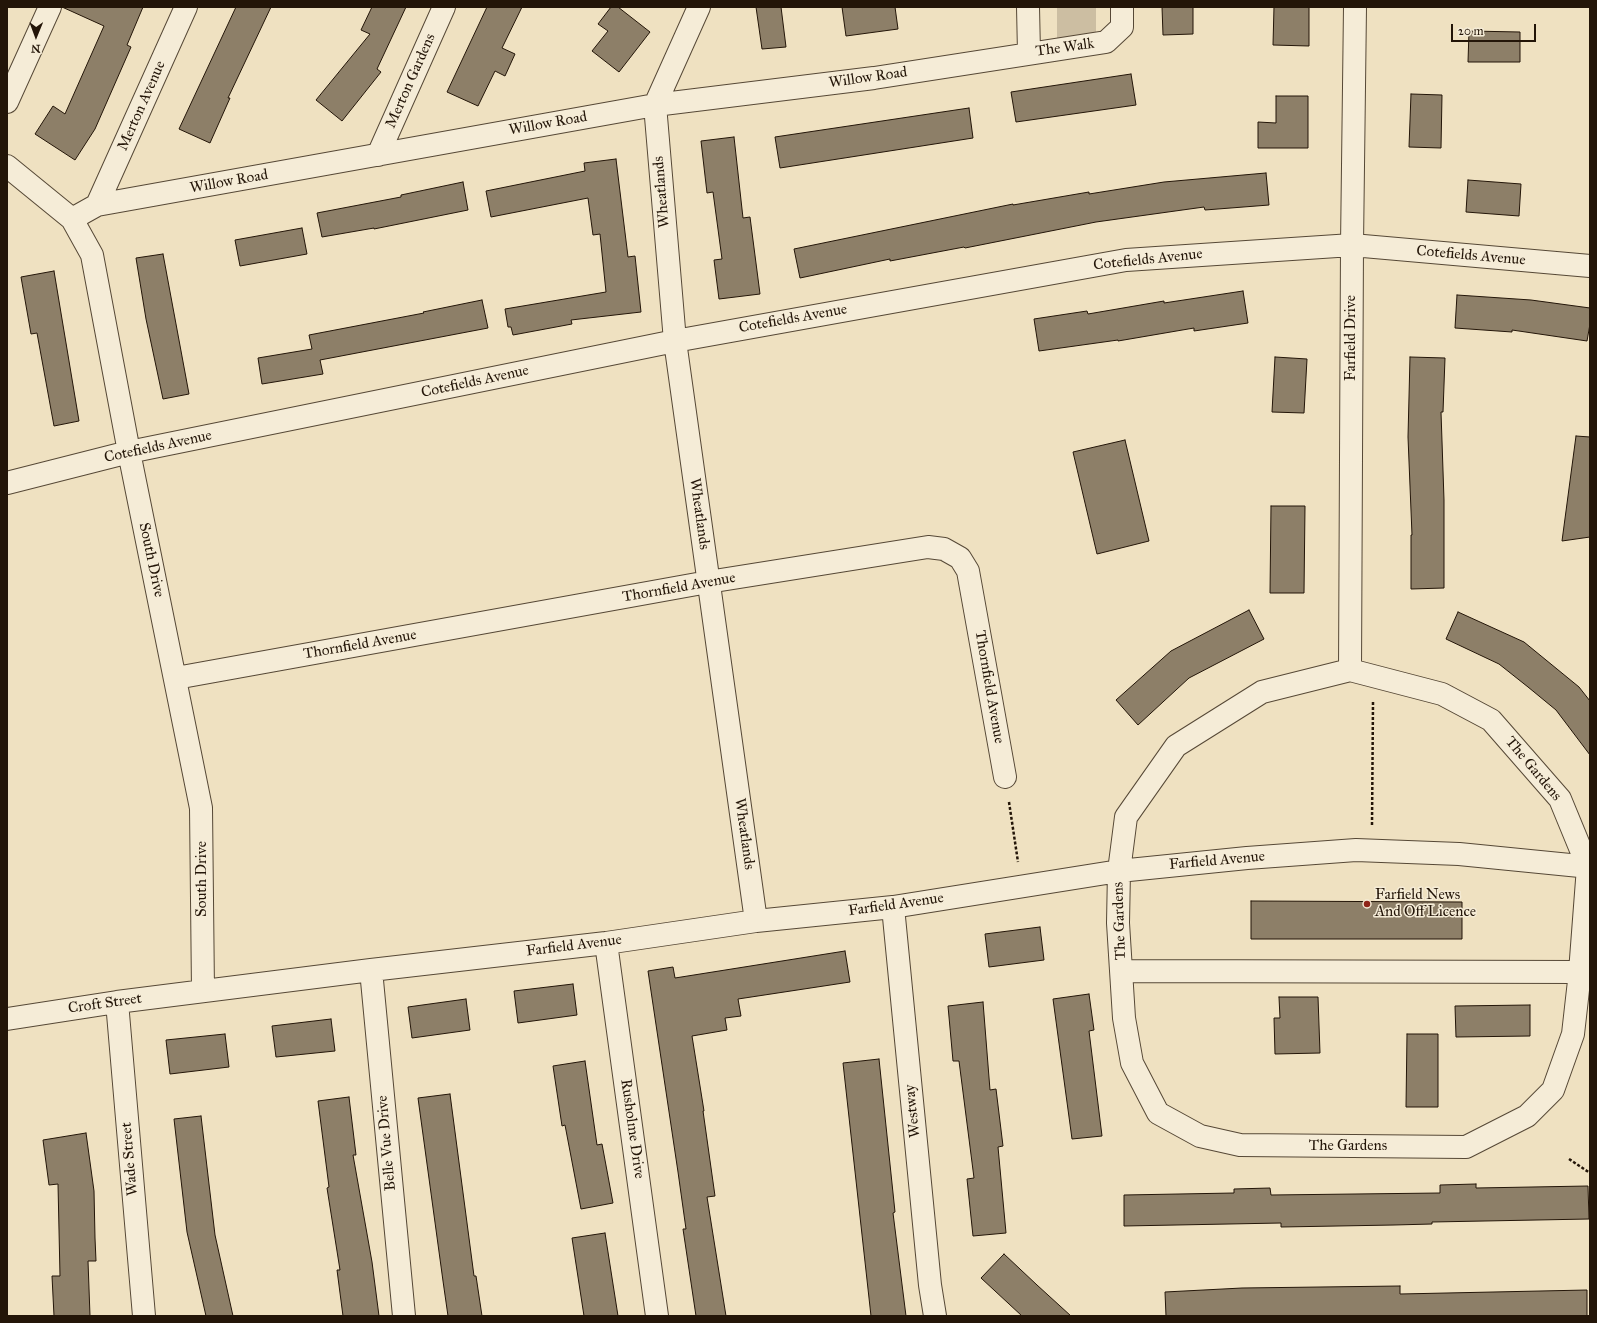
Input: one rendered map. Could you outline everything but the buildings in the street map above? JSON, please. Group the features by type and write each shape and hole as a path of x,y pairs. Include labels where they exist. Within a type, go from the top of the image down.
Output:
{"street":[{"path":"7,102 50,7"},
{"name":"Merton Avenue","path":"97,205 186,7"},
{"name":"Merton Gardens","path":"378,155 444,7"},
{"path":"655,105 699,7"},
{"name":"The Walk","path":"1028,7 1029,53 1106,42 1122,27 1122,7"},
{"name":"Farfield Drive","path":"1350,670 1352,245 1355,7"},
{"name":"Willow Road","path":"72,219 97,205 655,105 874,78 1029,53"},
{"name":"Wheatlands","path":"655,105 675,341 756,921"},
{"name":"South Drive","path":"7,166 72,219 92,255 129,452 176,678 201,808 203,991"},
{"name":"Cotefields Avenue","path":"7,483 129,452 675,341 1126,260 1352,245 1590,266"},
{"name":"Thornfield Avenue","path":"176,678 708,582 928,547 944,549 960,558 968,571 1005,777"},
{"name":"The Gardens","path":"1350,670 1373,676 1442,694 1491,720 1560,799 1589,867 1573,1034 1553,1090 1527,1116 1466,1147 1240,1146 1200,1136 1158,1113 1132,1064 1124,1018 1118,923 1119,871 1126,817 1176,746 1262,692 1350,670"},
{"name":"Farfield Avenue","path":"203,991 606,943 756,921 893,907 1119,871 1248,858 1356,850 1460,854 1589,867"},
{"name":"Westway","path":"893,907 930,1285 935,1316"},
{"name":"Rusholme Drive","path":"606,943 657,1316"},
{"name":"Belle Vue Drive","path":"371,970 404,1316"},
{"path":"1122,971 1580,972"},
{"name":"Croft Street","path":"7,1019 117,1002 203,991"},
{"name":"Wade Street","path":"117,1002 144,1316"}],"path":[{"path":"1372,851 1373,676"},
{"path":"1005,777 1022,886"},
{"path":"1569,1159 1590,1173"}],"shaded area":[{"path":"1057,7 1096,7 1096,34 1057,40"}],"place":[{"name":"Farfield News And Off Licence","path":"1367,904"}]}
